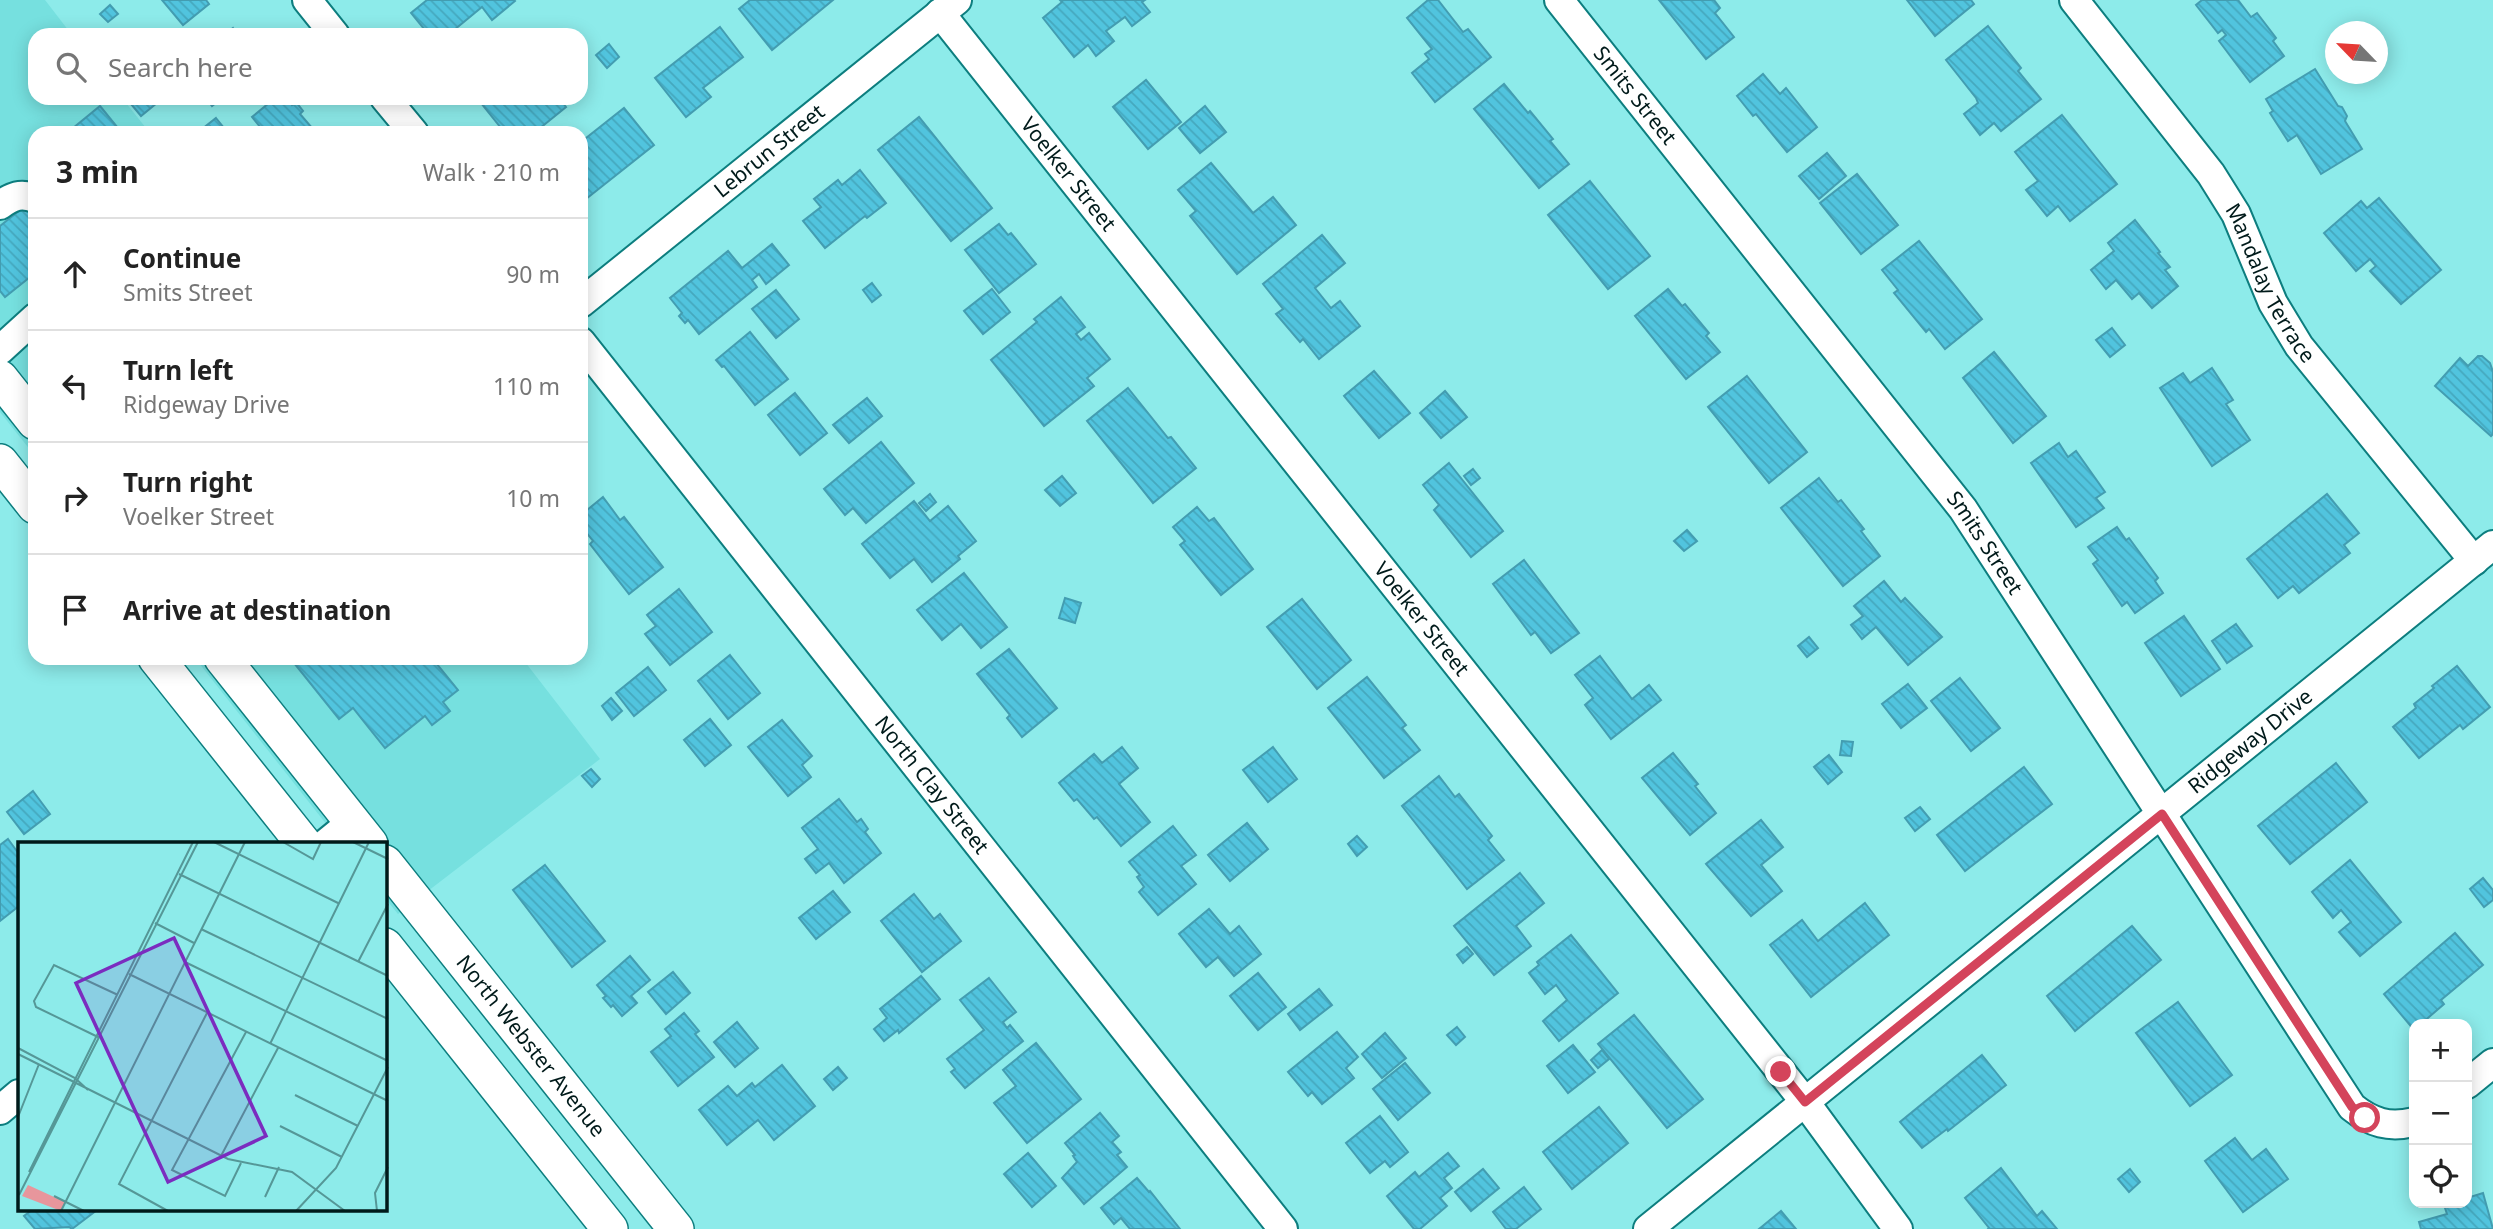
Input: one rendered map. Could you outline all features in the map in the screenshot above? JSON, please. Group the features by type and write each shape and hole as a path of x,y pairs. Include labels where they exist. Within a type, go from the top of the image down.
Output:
{"main road":[{"path":"0,378 28,413"},
{"path":"0,462 28,497"},
{"path":"162,665 302,842"},
{"path":"228,665 361,833"},
{"name":"North Webster Avenue","path":"387,866 676,1229"},
{"path":"387,949 610,1229"}],"street":[{"path":"307,0 329,28"},
{"name":"Smits Street","path":"1559,0 1963,509 2352,1107 2365,1118 2383,1125 2409,1123"},
{"name":"Mandalay Terrace","path":"2074,0 2211,174 2236,214 2273,303 2299,346 2484,553"},
{"name":"Lebrun Street","path":"588,297 949,7"},
{"name":"Voelker Street","path":"949,7 1805,1102 1898,1229"},
{"path":"392,105 408,126"},
{"path":"0,205 14,196 28,196"},
{"path":"0,350 28,324"},
{"name":"North Clay Street","path":"588,351 1283,1229"},
{"name":"Ridgeway Drive","path":"1648,1229 2484,553"},
{"path":"332,842 361,833"},
{"path":"2469,1082 2493,1063"},
{"path":"0,1110 18,1095"}],"shaded area":[{"path":"0,0 45,0 67,28 28,28 28,105 128,105 144,126 28,126 28,447 0,412"},
{"path":"201,665 527,665 600,759 398,914 387,900 387,842 340,842"}],"building":[{"path":"162,0 206,0 209,4 183,25"},
{"path":"427,0 515,1 492,20 482,7 456,28 423,28 411,13"},
{"path":"750,0 833,0 772,50 739,9"},
{"path":"1060,0 1145,0 1142,2 1150,12 1132,26 1125,17 1106,31 1114,41 1096,56 1088,45 1074,57 1043,18 1062,2"},
{"path":"1428,0 1438,0 1463,32 1468,29 1491,57 1435,102 1412,73 1429,59 1425,54 1432,49 1407,18"},
{"path":"1659,0 1714,0 1720,8 1715,13 1734,37 1706,59"},
{"path":"1907,0 1971,0 1974,4 1935,36"},
{"path":"2202,0 2238,0 2251,17 2257,13 2276,38 2273,41 2284,56 2250,82 2219,41 2226,35 2222,30 2218,33 2196,5"},
{"path":"110,5 118,14 108,22 100,14"},
{"path":"1988,26 2021,68 2018,71 2041,99 2001,131 1994,123 1980,135 1964,114 1978,103 1976,98 1946,60"},
{"path":"720,27 743,57 703,88 711,97 686,117 655,78"},
{"path":"609,44 619,57 607,68 596,55"},
{"path":"2315,69 2338,106 2342,107 2347,116 2345,121 2362,149 2321,174 2297,135 2288,141 2270,113 2273,111 2266,99"},
{"path":"1763,74 1780,94 1786,88 1817,127 1787,152 1756,114 1753,116 1737,96"},
{"path":"1146,80 1181,122 1148,149 1113,107"},
{"path":"1504,84 1553,139 1550,141 1569,164 1539,188 1474,109"},
{"path":"132,105 154,105 141,116"},
{"path":"267,105 298,105 303,111 300,114 310,126 259,126 252,117"},
{"path":"483,105 566,107 543,126 499,126"},
{"path":"100,106 116,126 76,126"},
{"path":"1205,106 1226,132 1200,153 1179,128"},
{"path":"624,108 654,145 588,197 588,136"},
{"path":"2062,115 2117,184 2070,221 2058,206 2047,216 2026,190 2038,181 2015,152"},
{"path":"919,117 992,208 951,241 878,150"},
{"path":"216,118 222,126 206,126"},
{"path":"1827,153 1846,176 1819,199 1799,176"},
{"path":"1211,163 1253,213 1273,197 1296,225 1237,274 1190,216 1196,211 1178,190"},
{"path":"860,170 886,203 825,248 803,221 821,207 814,199 838,180 842,185"},
{"path":"1857,174 1898,225 1861,254 1820,203"},
{"path":"1590,181 1650,256 1608,289 1548,215"},
{"path":"2379,198 2441,270 2401,304 2370,271 2376,266 2370,259 2356,271 2324,233 2361,201 2367,208"},
{"path":"28,204 28,279 5,297 0,291 0,226"},
{"path":"2135,220 2170,267 2165,270 2178,286 2152,308 2139,293 2132,299 2116,280 2106,289 2091,270 2114,251 2108,243"},
{"path":"999,224 1008,235 1011,233 1036,264 999,293 965,250"},
{"path":"1322,235 1345,263 1315,288 1331,308 1340,301 1360,326 1319,359 1303,339 1300,342 1276,314 1283,309 1263,284"},
{"path":"1919,241 1982,319 1945,349 1929,329 1926,332 1894,293 1898,290 1882,270"},
{"path":"772,244 789,265 766,284 759,274 752,280 757,287 699,334 688,320 685,323 679,316 682,313 670,298 728,251 742,268"},
{"path":"872,283 881,295 872,302 863,290"},
{"path":"992,289 1010,312 983,334 964,311"},
{"path":"1668,289 1682,306 1685,304 1709,333 1706,336 1720,352 1686,379 1635,316"},
{"path":"776,290 799,319 776,338 752,309"},
{"path":"1061,297 1085,327 1076,334 1081,340 1089,333 1110,359 1087,378 1094,386 1044,426 991,360 1037,322 1034,319"},
{"path":"2112,328 2125,345 2110,357 2096,340"},
{"path":"750,332 788,379 755,405 724,366 716,360"},
{"path":"1994,352 2046,416 2013,443 1963,378"},
{"path":"2478,356 2490,363 2493,372 2491,436 2435,386 2460,358 2468,366"},
{"path":"2212,368 2233,400 2226,404 2250,440 2212,466 2160,388 2183,373 2190,383"},
{"path":"1374,371 1410,413 1379,438 1344,396"},
{"path":"1747,376 1807,452 1769,483 1708,407"},
{"path":"1128,388 1196,468 1153,503 1087,421"},
{"path":"1445,391 1467,417 1441,438 1420,413"},
{"path":"795,393 827,433 800,455 768,415"},
{"path":"867,398 882,416 849,443 833,425"},
{"path":"881,442 914,483 866,523 853,508 845,515 824,489"},
{"path":"2059,443 2068,457 2076,451 2105,492 2096,498 2104,508 2076,527 2031,463"},
{"path":"1449,463 1503,531 1471,557 1434,510 1439,505 1423,485"},
{"path":"1473,469 1480,478 1471,485 1464,476"},
{"path":"1062,476 1076,493 1060,506 1045,490"},
{"path":"1819,478 1864,529 1861,531 1880,556 1843,586 1781,508"},
{"path":"930,494 936,502 926,511 919,503"},
{"path":"2327,494 2359,533 2344,545 2350,553 2299,593 2293,586 2278,598 2247,559"},
{"path":"603,497 620,520 624,517 663,567 629,594 590,544 593,541 588,535 588,509"},
{"path":"914,501 930,521 948,506 976,541 958,556 960,559 932,582 914,559 890,578 862,544"},
{"path":"1197,507 1209,521 1214,518 1253,569 1221,595 1180,545 1185,541 1173,527"},
{"path":"2117,527 2126,540 2129,538 2158,578 2155,581 2163,593 2135,613 2127,602 2122,606 2093,564 2098,560 2088,547"},
{"path":"1687,530 1697,541 1684,551 1674,541"},
{"path":"1524,560 1579,633 1551,653 1535,632 1531,635 1493,584"},
{"path":"964,573 1007,627 981,648 961,624 942,640 917,610"},
{"path":"1884,581 1901,602 1905,598 1942,637 1908,665 1876,627 1862,639 1851,625 1863,616 1854,606"},
{"path":"679,589 712,632 670,665 645,634 656,626 647,615"},
{"path":"1065,598 1081,603 1075,623 1059,618"},
{"path":"1302,599 1351,660 1317,689 1267,627"},
{"path":"2184,616 2220,669 2181,696 2145,643"},
{"path":"2236,624 2252,646 2227,663 2212,641"},
{"path":"1809,637 1818,648 1807,657 1798,646"},
{"path":"1009,649 1057,708 1022,737 1007,718 1010,715 977,674"},
{"path":"730,655 760,693 728,719 698,681"},
{"path":"1600,656 1632,699 1649,685 1661,700 1611,739 1585,705 1593,698 1575,675"},
{"path":"296,665 438,665 458,690 443,702 450,711 432,725 425,716 385,748 353,708 339,719"},
{"path":"2457,666 2490,707 2463,729 2460,725 2419,758 2393,727 2416,708 2414,704 2434,688 2432,686"},
{"path":"648,667 666,690 634,716 616,693"},
{"path":"1367,677 1406,725 1402,728 1420,750 1384,778 1328,708"},
{"path":"1960,678 2000,728 1971,751 1931,701"},
{"path":"1908,684 1927,708 1901,728 1882,704"},
{"path":"611,698 622,711 612,720 602,706"},
{"path":"710,719 731,745 705,766 684,740"},
{"path":"782,720 812,756 802,765 811,777 788,796 748,747"},
{"path":"1842,741 1853,742 1851,756 1840,755"},
{"path":"1122,747 1138,768 1119,784 1150,822 1121,846 1097,817 1094,819 1059,783 1094,754 1102,763"},
{"path":"1273,747 1297,779 1268,802 1243,770"},
{"path":"1673,753 1698,784 1695,786 1716,813 1690,835 1642,778"},
{"path":"1829,755 1842,772 1828,784 1814,767"},
{"path":"2336,763 2367,802 2290,864 2258,826"},
{"path":"2024,767 2052,804 1965,871 1937,835"},
{"path":"591,769 600,779 592,787 582,776"},
{"path":"1439,776 1455,797 1459,794 1492,836 1488,840 1504,860 1467,889 1402,806"},
{"path":"33,791 50,814 24,834 7,812"},
{"path":"839,799 857,822 861,819 868,829 865,832 881,853 844,883 829,863 816,873 805,859 818,849 802,828"},
{"path":"1920,807 1930,819 1915,831 1905,818"},
{"path":"1761,820 1783,847 1761,865 1782,891 1751,916 1706,864"},
{"path":"1247,823 1268,849 1230,881 1208,855"},
{"path":"1173,826 1196,855 1181,866 1196,884 1158,915 1139,892 1144,887 1137,877 1140,875 1129,862"},
{"path":"1357,836 1367,847 1357,856 1348,844"},
{"path":"8,839 18,853 18,907 0,921 0,845"},
{"path":"2350,860 2401,922 2360,956 2339,932 2351,922 2341,910 2333,918 2312,892"},
{"path":"545,865 605,941 572,967 513,890"},
{"path":"1520,873 1544,903 1516,926 1531,946 1494,975 1454,926"},
{"path":"2483,878 2493,890 2493,900 2484,907 2470,889"},
{"path":"833,891 850,912 816,939 799,918"},
{"path":"914,894 934,919 940,914 961,941 922,972 881,921"},
{"path":"1865,903 1889,935 1811,997 1770,945 1802,920 1818,941"},
{"path":"1209,909 1230,934 1239,926 1261,954 1234,976 1218,957 1206,967 1179,934"},
{"path":"2132,926 2161,960 2075,1031 2047,996"},
{"path":"2455,933 2483,965 2441,1000 2444,1004 2427,1019 2409,1019 2409,1024 2384,994"},
{"path":"1571,935 1618,993 1559,1041 1543,1021 1567,1000 1556,985 1545,994 1529,973 1539,965 1537,962"},
{"path":"1467,947 1473,954 1463,963 1457,955"},
{"path":"630,956 650,980 631,996 637,1003 622,1016 603,998 606,996 597,985"},
{"path":"673,972 690,993 666,1014 648,992"},
{"path":"1258,973 1286,1007 1258,1030 1230,996"},
{"path":"921,976 940,999 899,1033 898,1030 884,1041 874,1029 887,1018 880,1009"},
{"path":"989,978 1016,1012 1003,1022 1007,1028 1010,1025 1023,1041 965,1088 951,1072 955,1069 947,1059 984,1030 960,1000"},
{"path":"1319,989 1332,1005 1300,1030 1288,1014"},
{"path":"2178,1002 2232,1075 2190,1106 2136,1033"},
{"path":"684,1013 699,1031 695,1034 714,1057 678,1086 651,1052 671,1036 665,1029"},
{"path":"1634,1015 1703,1099 1667,1128 1598,1044"},
{"path":"737,1022 758,1048 735,1067 714,1042"},
{"path":"1457,1027 1465,1037 1456,1045 1447,1035"},
{"path":"1337,1032 1358,1057 1346,1068 1354,1078 1322,1104 1312,1092 1308,1096 1288,1072"},
{"path":"1385,1033 1406,1058 1382,1078 1362,1054"},
{"path":"1036,1043 1081,1099 1027,1143 994,1103 1016,1086 1003,1070"},
{"path":"1573,1045 1595,1072 1568,1093 1547,1066"},
{"path":"1602,1050 1609,1059 1598,1068 1591,1060"},
{"path":"1982,1055 2006,1085 1922,1148 1900,1122"},
{"path":"1405,1063 1430,1093 1398,1120 1373,1089"},
{"path":"782,1065 815,1106 774,1140 758,1120 727,1145 699,1110 728,1086 737,1096 752,1083 755,1087"},
{"path":"838,1067 847,1078 833,1090 824,1079"},
{"path":"1599,1107 1628,1143 1572,1189 1543,1152"},
{"path":"1100,1113 1119,1136 1112,1142 1121,1152 1117,1155 1127,1167 1084,1204 1062,1178 1077,1162 1065,1143"},
{"path":"1380,1116 1408,1152 1390,1167 1385,1161 1370,1173 1346,1143"},
{"path":"2235,1138 2252,1160 2266,1149 2288,1179 2243,1212 2205,1161"},
{"path":"1028,1153 1056,1186 1032,1207 1004,1174"},
{"path":"1448,1153 1459,1166 1444,1178 1452,1188 1440,1198 1447,1206 1420,1229 1414,1229 1387,1196 1415,1172 1419,1177"},
{"path":"2001,1168 2037,1216 2042,1211 2057,1229 1988,1229 1965,1198"},
{"path":"1483,1169 1499,1188 1471,1211 1455,1192"},
{"path":"2130,1169 2140,1182 2129,1192 2118,1179"},
{"path":"1137,1178 1180,1229 1130,1229 1121,1218 1114,1224 1101,1208"},
{"path":"1524,1187 1541,1209 1516,1229 1506,1229 1493,1212"},
{"path":"2483,1193 2493,1229 2421,1229 2419,1222 2447,1214 2445,1208 2472,1208 2472,1196"},
{"path":"1781,1211 1796,1229 1759,1229"},
{"path":"29,1212 94,1212 72,1229 35,1229 24,1216"}],"route":[{"path":"1781,1072 1805,1102 2162,814 2352,1107 2365,1118"}]}
